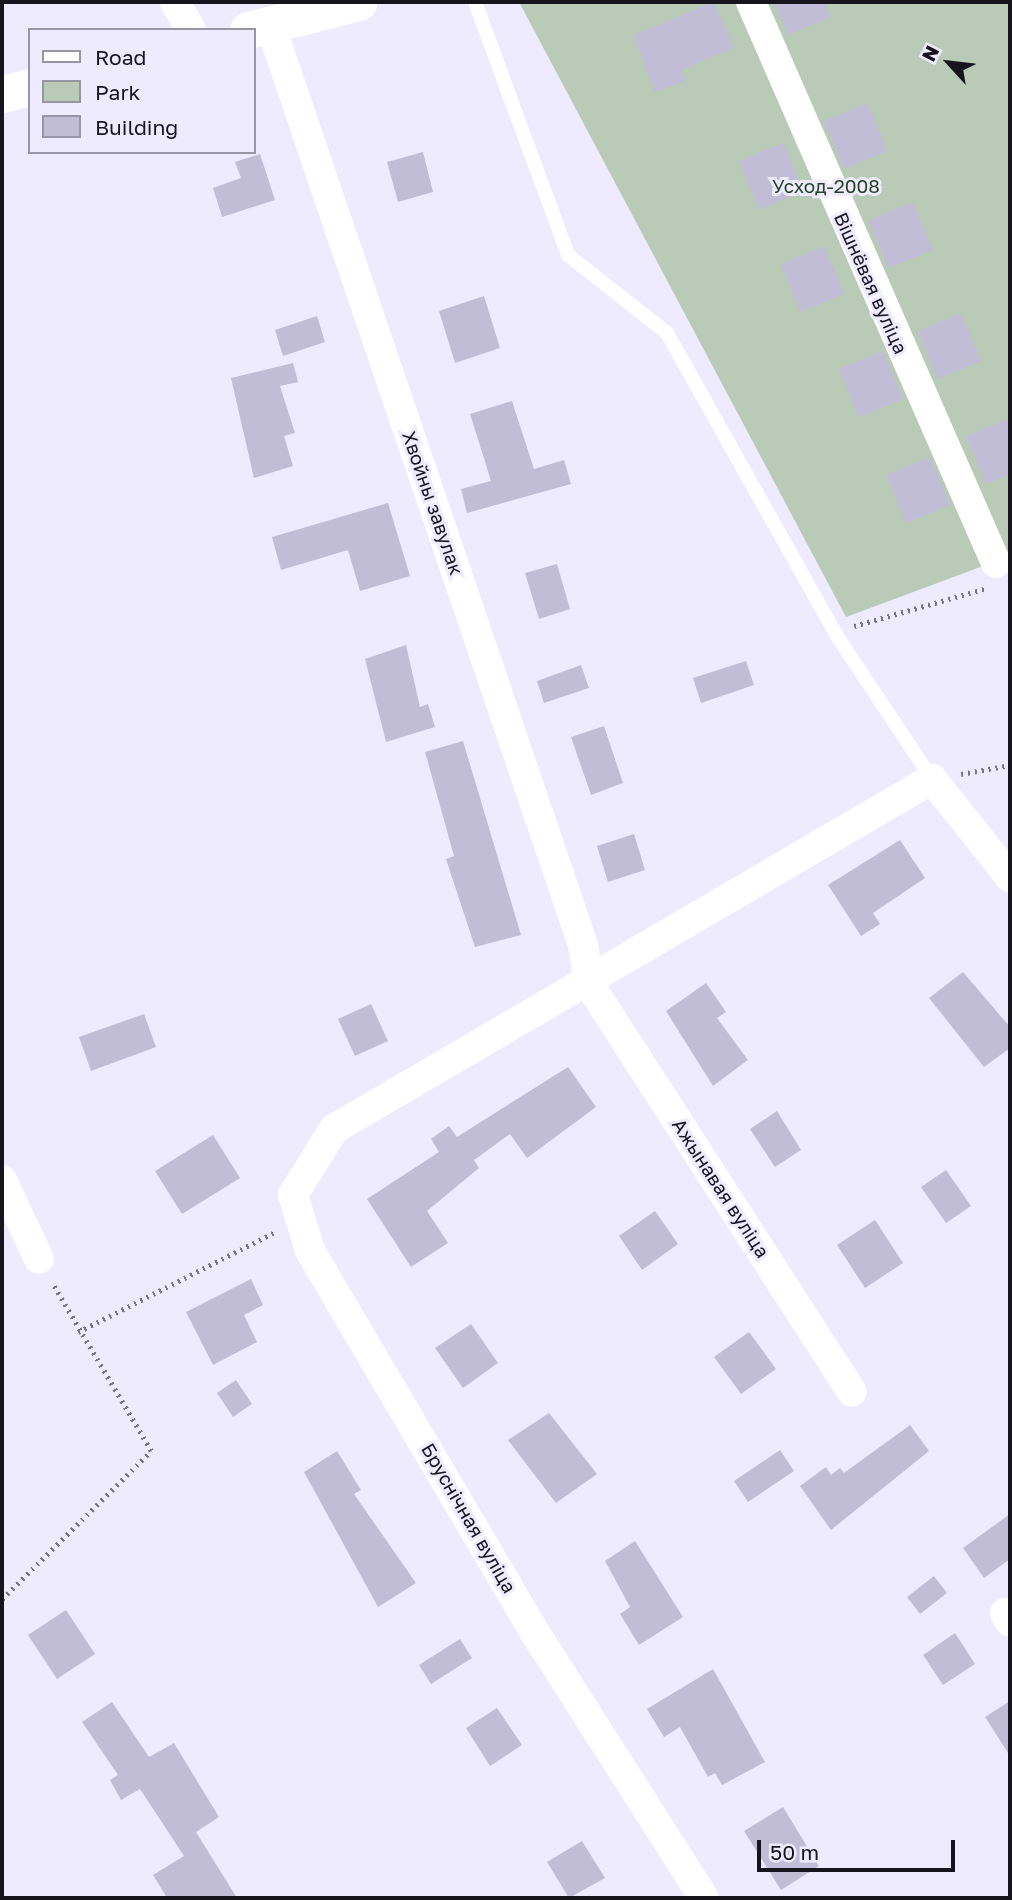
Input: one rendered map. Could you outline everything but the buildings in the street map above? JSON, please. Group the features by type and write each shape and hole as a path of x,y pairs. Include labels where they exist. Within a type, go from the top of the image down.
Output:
{"street":[{"path":"175,2 190,28"},
{"path":"259,27 359,2"},
{"name":"Вішнёвая вуліца","path":"751,2 994,575"},
{"name":"Хвойны завулак","path":"259,27 583,945 589,984"},
{"path":"2,94 28,88"},
{"path":"589,984 932,779 1010,877"},
{"name":"Бруснічная вуліца","path":"589,984 334,1129 293,1195 310,1250 534,1631 704,1898"},
{"name":"Ажынавая вуліца","path":"589,984 852,1392"},
{"path":"2,1180 39,1259"}],"lane":[{"path":"475,2 568,255 667,332 837,636 932,779"}],"path":[{"path":"848,628 994,575"},
{"path":"932,779 1010,765"},
{"path":"78,1332 300,1219"},
{"path":"2,1599 151,1451 78,1332 39,1259"}],"green space":[{"name":"Усход-2008","path":"519,2 1010,2 1010,556 846,617"}]}
